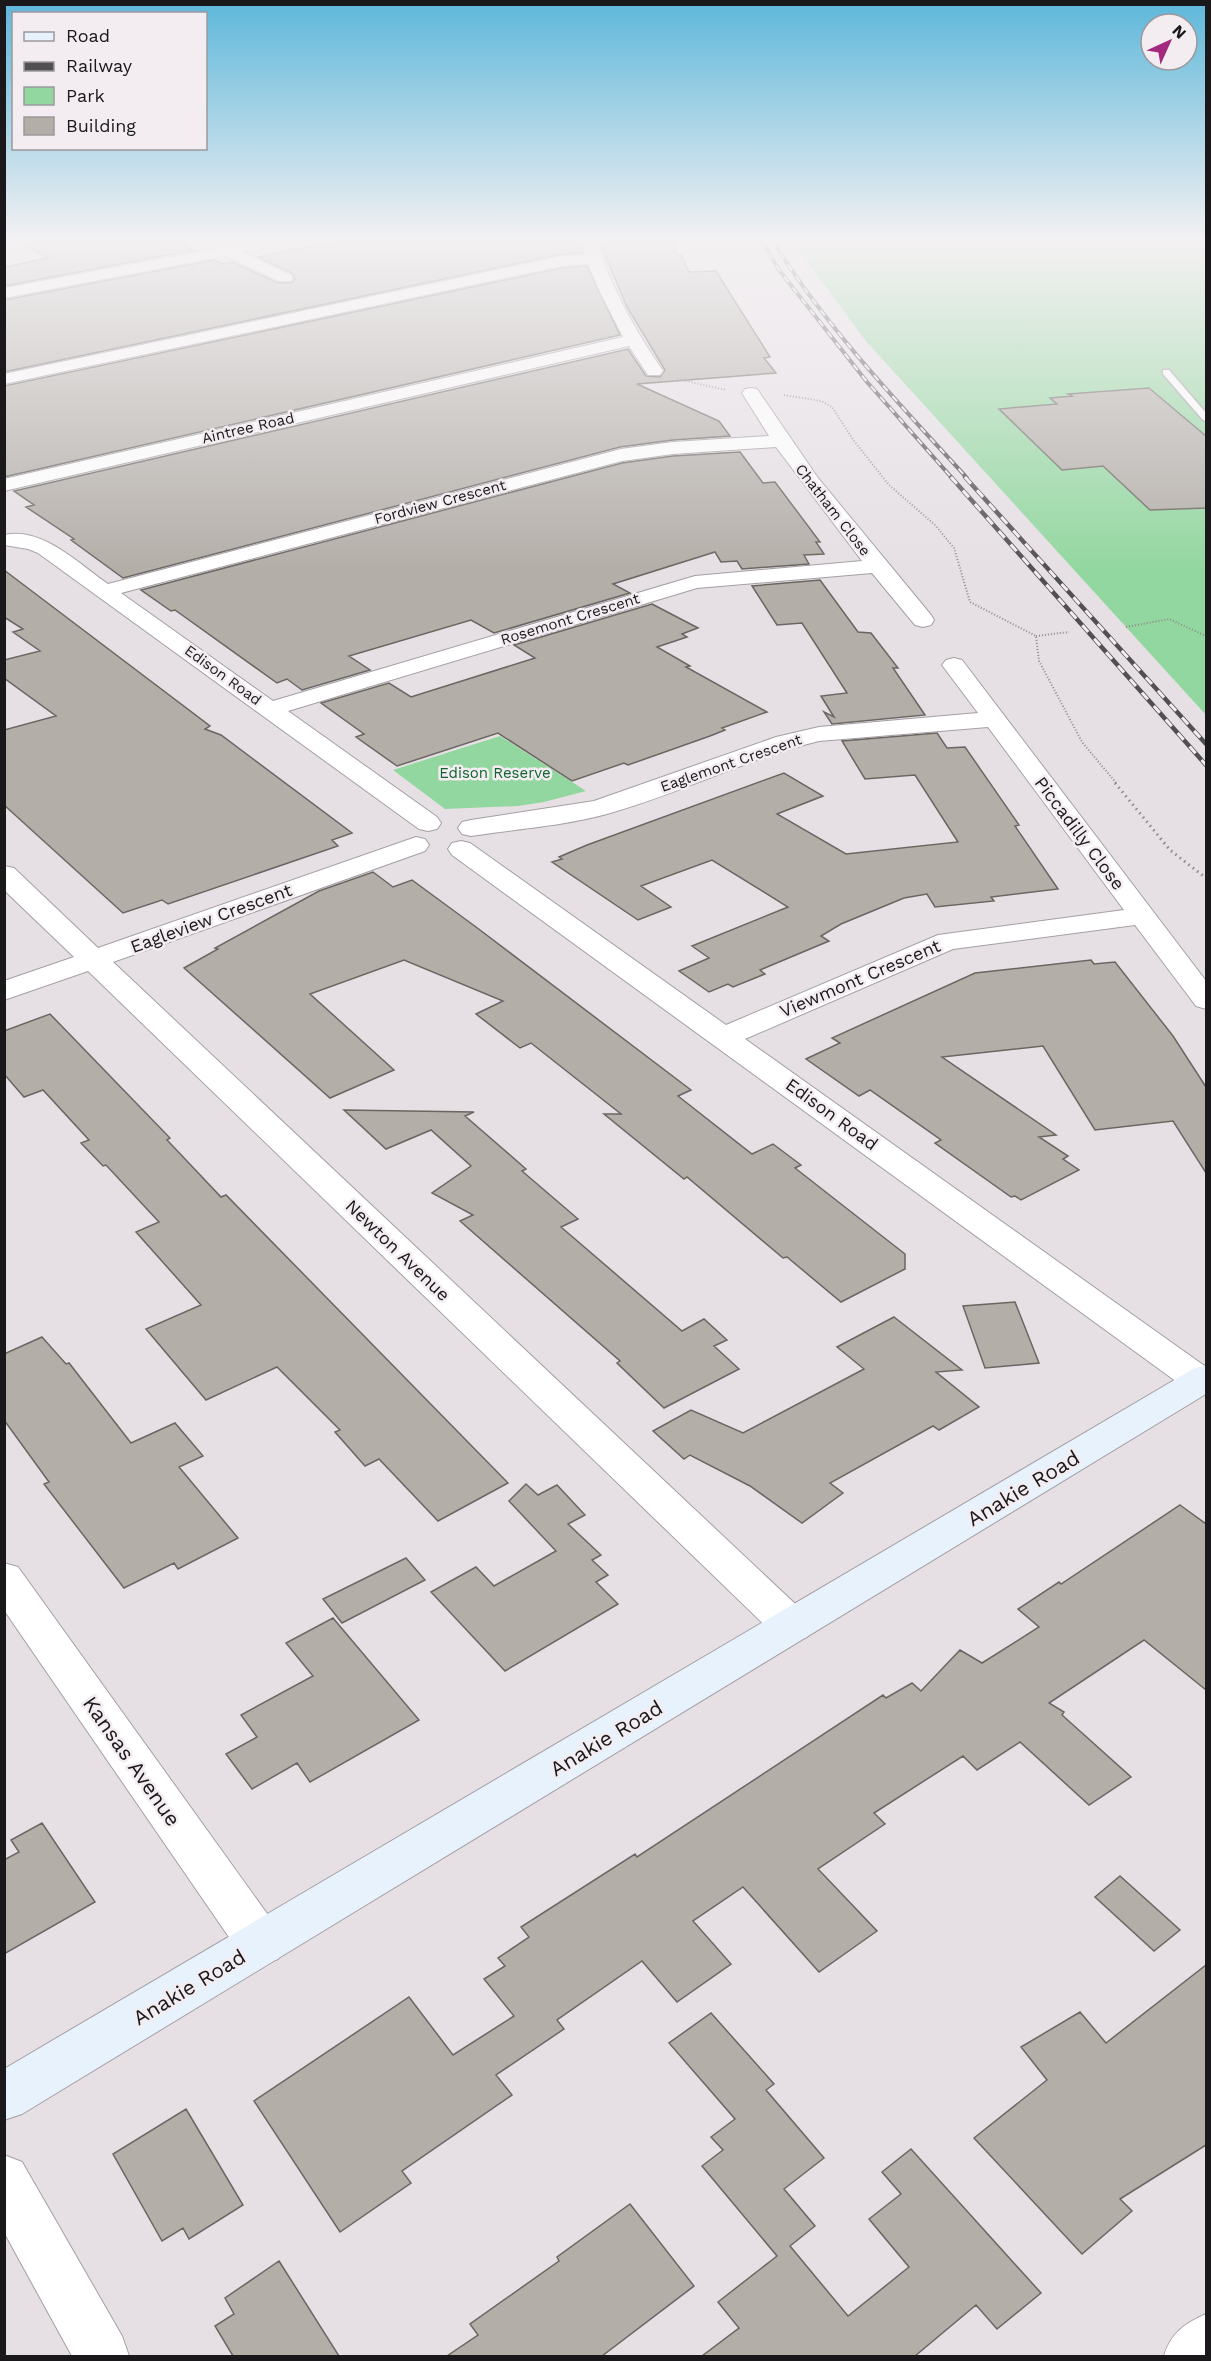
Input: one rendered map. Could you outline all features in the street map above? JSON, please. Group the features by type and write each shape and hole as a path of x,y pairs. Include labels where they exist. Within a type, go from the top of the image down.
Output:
{"main road":[{"name":"Anakie Road","path":"4,2097 1204,1379"}],"street":[{"path":"4,379 136,351"},
{"name":"Aintree Road","path":"4,485 584,351"},
{"path":"640,351 654,371"},
{"name":"Chatham Close","path":"752,393 780,441 877,566 923,620"},
{"name":"Fordview Crescent","path":"105,591 621,455 673,448 780,441"},
{"name":"Edison Road","path":"7,535 45,549 270,709 422,834"},
{"name":"Rosemont Crescent","path":"270,709 695,582 877,566"},
{"name":"Piccadilly Close","path":"954,665 1206,1000"},
{"name":"Eaglemont Crescent","path":"422,834 432,851 466,838 598,808 784,742 819,734 995,719"},
{"name":"Eagleview Crescent","path":"4,991 95,959 422,834"},
{"name":"Edison Road","path":"466,838 724,1037 1204,1379"},
{"name":"Newton Avenue","path":"4,874 792,1626"},
{"name":"Viewmont Crescent","path":"724,1037 908,956 948,941 1143,916"},
{"name":"Kansas Avenue","path":"4,1578 261,1944"},
{"path":"4,2180 102,2356"},
{"path":"1191,2356 1206,2342"}],"lane":[{"path":"1166,372 1206,418"}],"path":[{"path":"654,371 676,379 752,393 804,397 821,401 832,407 854,441 889,485 935,525 954,548 970,602 1036,636 1069,632"},
{"path":"1126,627 1168,619 1206,636"},
{"path":"1036,636 1039,661 1082,742 1170,849 1206,879"}],"green space":[{"path":"875,351 1206,351 1206,715"},
{"name":"Edison Reserve","path":"500,736 586,791 518,806 445,809 393,770"}],"building":[{"path":"4,351 102,351 4,372"},
{"path":"169,351 550,351 4,477 4,386"},
{"path":"619,351 629,351 646,376 660,377 665,370 654,351 766,351 770,357 764,358 776,373 637,384 719,421 730,436 620,447 123,578 71,540 74,539 26,507 34,505 14,491"},
{"path":"1149,388 1206,436 1206,508 1150,510 1103,466 1062,470 999,409 1057,404 1050,398 1072,396 1068,394"},
{"path":"740,452 763,483 775,482 820,542 816,542 824,554 804,555 809,564 742,569 737,561 721,562 715,552 613,584 630,593 494,633 471,620 349,656 370,670 302,690 287,679 277,683 175,610 171,611 141,590 622,463 673,456"},
{"path":"4,570 210,726 205,729 221,735 352,833 332,840 338,846 168,904 162,900 123,913 4,805 4,730 56,716 4,678 4,660 40,651 13,632 23,629 4,617"},
{"path":"820,580 858,632 871,633 898,668 893,668 925,715 832,724 824,712 834,717 821,696 847,693 802,623 777,625 752,586"},
{"path":"652,604 698,628 682,634 687,637 657,647 690,666 686,667 767,712 722,728 725,730 710,736 628,765 624,763 572,781 498,733 397,766 356,737 364,734 321,703 389,683 411,697 535,658 514,645"},
{"path":"937,733 947,748 965,747 1019,825 1015,826 1058,889 991,897 994,901 935,907 927,894 904,898 841,924 821,936 829,941 760,970 765,974 733,987 728,984 709,992 679,971 709,958 692,946 788,907 712,860 641,886 671,907 638,920 552,862 587,845 784,773 823,796 777,814 846,854 958,842 915,775 865,779 842,741"},
{"path":"373,872 393,887 412,880 476,927 691,1090 678,1096 752,1154 773,1144 801,1165 795,1168 905,1254 905,1269 841,1302 787,1257 783,1258 687,1177 684,1179 604,1114 621,1114 531,1043 520,1048 476,1014 503,1001 404,960 310,994 394,1070 330,1098 184,968 218,949 215,948 319,891"},
{"path":"1091,960 1094,964 1115,962 1173,1036 1206,1087 1206,1173 1173,1121 1095,1130 1043,1046 942,1057 1056,1135 1039,1137 1068,1156 1063,1159 1079,1170 1021,1200 1015,1196 1011,1197 935,1143 941,1140 870,1090 859,1096 806,1059 840,1043 832,1038 975,973"},
{"path":"50,1014 170,1138 167,1140 221,1197 226,1195 508,1483 438,1521 379,1459 365,1466 335,1432 340,1430 277,1367 206,1400 146,1329 201,1305 136,1232 159,1222 106,1165 103,1166 81,1143 89,1140 43,1090 24,1097 4,1074 4,1031"},
{"path":"344,1110 474,1112 465,1116 526,1169 522,1171 578,1219 561,1227 682,1331 704,1319 727,1340 714,1346 739,1369 664,1408 617,1363 620,1361 460,1221 473,1215 432,1193 471,1166 431,1130 386,1149"},
{"path":"1015,1302 1039,1363 985,1368 963,1306"},
{"path":"894,1317 962,1370 936,1372 979,1407 939,1430 933,1426 830,1483 843,1493 802,1523 750,1486 690,1455 684,1459 653,1431 691,1410 743,1433 864,1369 837,1347"},
{"path":"42,1337 66,1364 69,1363 131,1443 175,1423 203,1456 179,1467 238,1538 178,1569 174,1563 124,1588 44,1484 49,1482 4,1420 4,1354"},
{"path":"526,1484 538,1495 557,1485 585,1515 568,1524 601,1555 592,1560 608,1575 596,1582 618,1604 505,1671 431,1592 476,1567 494,1586 556,1551 509,1501"},
{"path":"1180,1505 1206,1524 1206,1690 1144,1640 1049,1703 1064,1712 1062,1715 1131,1777 1089,1805 1020,1742 977,1770 963,1756 874,1813 885,1824 818,1869 877,1931 819,1972 743,1887 693,1921 731,1964 677,2002 642,1961 557,2020 564,2029 496,2075 512,2095 402,2171 411,2183 340,2232 254,2101 409,1997 453,2055 514,2016 484,1979 505,1966 498,1958 529,1937 521,1927 635,1854 637,1857 883,1695 886,1698 912,1683 921,1691 960,1650 982,1663 1039,1627 1018,1609 1059,1582 1061,1584"},
{"path":"406,1558 425,1580 342,1623 323,1599"},
{"path":"333,1618 419,1720 310,1782 297,1763 252,1789 226,1754 257,1737 241,1715 313,1676 286,1643"},
{"path":"42,1823 95,1902 4,1954 4,1860 19,1852 11,1840"},
{"path":"1120,1876 1180,1930 1154,1951 1095,1897"},
{"path":"1206,1965 1206,2145 1120,2199 1132,2211 1082,2254 974,2138 1047,2080 1021,2047 1080,2012 1106,2043"},
{"path":"711,2013 774,2084 766,2090 824,2158 784,2189 815,2226 790,2246 848,2316 909,2267 869,2219 901,2194 882,2172 911,2149 1041,2293 997,2329 976,2305 915,2356 702,2356 739,2328 718,2302 777,2256 702,2166 723,2150 711,2137 735,2119 669,2043"},
{"path":"186,2109 243,2205 189,2239 183,2228 162,2241 113,2154"},
{"path":"630,2204 694,2286 602,2356 447,2356 478,2335 470,2324 559,2261 557,2257"},
{"path":"279,2261 339,2356 233,2356 215,2326 234,2314 225,2298"}],"railway":[{"path":"843,351 952,478"},
{"path":"853,351 967,478"},
{"path":"951,477 1206,765"},
{"path":"965,477 1206,744"}]}
